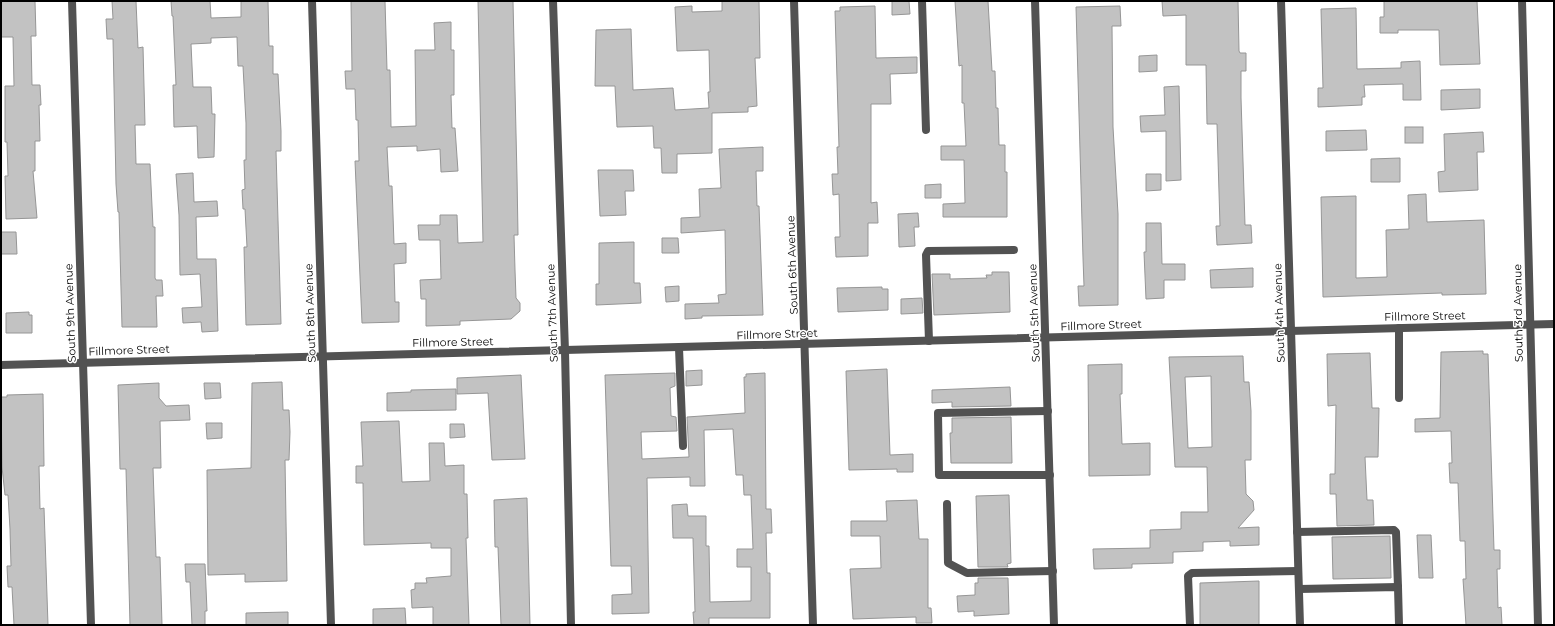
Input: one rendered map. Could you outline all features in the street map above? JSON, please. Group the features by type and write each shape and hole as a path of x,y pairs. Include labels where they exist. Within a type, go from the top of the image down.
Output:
{"street":[{"name":"South 9th Avenue","path":"72,1 91,625"},
{"name":"South 8th Avenue","path":"312,1 331,625"},
{"name":"South 7th Avenue","path":"553,1 571,625"},
{"name":"South 6th Avenue","path":"794,1 806,344 813,625"},
{"path":"922,1 926,130"},
{"name":"South 5th Avenue","path":"1036,1 1054,625"},
{"name":"South 4th Avenue","path":"1281,1 1300,625"},
{"name":"South 3rd Avenue","path":"1522,1 1529,325 1538,625"},
{"path":"929,341 926,255 928,251 1014,250"},
{"name":"Fillmore Street","path":"1,365 1554,324"},
{"path":"1399,328 1399,398"},
{"path":"679,348 683,446"},
{"path":"1048,411 938,413 939,475 1050,474"},
{"path":"947,504 948,563 967,573 1053,571"},
{"path":"1297,532 1394,530 1396,532 1399,625"},
{"path":"1190,625 1188,576 1192,573 1298,571"},
{"path":"1299,589 1398,587"}],"building":[{"path":"1,1 35,1 36,36 31,36 32,85 40,85 41,105 39,105 40,141 35,141 35,171 33,171 37,218 6,219 5,176 8,176 7,142 5,142 5,86 14,86 13,37 1,37"},
{"path":"112,1 136,1 138,48 143,47 145,125 135,125 136,164 150,164 153,227 155,227 155,278 156,280 162,280 163,296 156,296 157,327 122,327 119,212 116,184 113,39 107,39 106,19 113,19"},
{"path":"171,1 210,1 211,18 241,17 241,1 268,1 269,46 273,46 273,74 278,74 281,131 281,151 276,151 281,324 246,325 244,247 247,247 245,209 243,209 242,190 245,189 244,160 246,160 246,123 243,66 238,66 237,37 211,38 211,43 191,44 193,87 211,87 212,114 215,114 214,157 198,158 197,126 174,127 173,85 176,85"},
{"path":"351,1 385,1 387,70 390,70 391,127 416,126 415,50 435,50 434,23 451,22 451,50 454,50 454,95 451,95 452,128 455,128 458,171 441,172 440,149 417,151 417,146 387,147 389,186 392,186 394,244 406,243 406,263 394,264 395,302 399,302 399,322 362,323 355,161 359,161 358,120 356,120 355,89 346,89 345,71 352,71"},
{"path":"478,1 513,1 518,235 514,235 516,298 520,303 520,311 511,319 460,321 460,325 426,326 426,299 421,299 420,280 441,279 440,240 419,240 418,225 440,225 440,215 457,215 458,243 483,242"},
{"path":"722,1 759,1 760,58 755,58 757,106 748,107 748,112 712,113 712,153 677,154 677,173 662,173 661,148 654,148 653,126 617,127 615,86 595,86 596,30 631,29 633,90 673,88 675,110 709,108 709,50 677,51 675,7 692,6 692,12 722,11"},
{"path":"892,1 909,1 910,14 892,15"},
{"path":"955,1 988,1 992,71 995,71 996,108 998,108 999,145 1005,145 1005,172 1007,172 1007,217 943,217 943,204 965,203 964,160 941,160 941,146 966,146 964,103 962,103 962,65 959,66"},
{"path":"1162,1 1238,1 1239,51 1240,53 1246,53 1246,71 1241,71 1245,225 1251,225 1252,243 1217,245 1216,226 1220,226 1217,124 1207,124 1206,65 1186,65 1186,15 1163,16"},
{"path":"1384,1 1477,1 1480,64 1440,65 1439,30 1398,30 1398,33 1380,33 1380,17 1384,17"},
{"path":"875,6 876,58 917,57 917,73 890,74 891,104 871,104 871,203 877,202 878,223 868,223 868,256 836,257 835,237 840,237 839,194 833,195 832,174 838,174 837,147 839,147 835,11 840,11 840,7"},
{"path":"1120,6 1121,26 1112,26 1113,127 1118,214 1118,305 1079,306 1078,286 1084,286 1076,7"},
{"path":"1356,8 1357,69 1401,68 1401,62 1420,61 1421,100 1403,100 1403,84 1364,85 1365,97 1362,97 1362,105 1318,107 1318,88 1323,88 1321,9"},
{"path":"1157,55 1157,71 1139,72 1139,56"},
{"path":"1179,86 1181,180 1166,181 1166,131 1141,132 1140,116 1165,115 1164,87"},
{"path":"1480,89 1480,108 1441,110 1441,90"},
{"path":"1405,127 1423,127 1423,143 1405,143"},
{"path":"1366,130 1367,150 1326,151 1326,131"},
{"path":"1483,132 1484,152 1477,152 1478,190 1439,192 1438,172 1445,171 1444,134"},
{"path":"763,147 763,171 756,171 757,206 759,206 763,315 702,316 702,318 685,319 685,304 719,303 718,295 726,294 725,230 681,233 681,218 700,217 699,189 721,188 719,149"},
{"path":"1400,158 1400,182 1371,182 1371,159"},
{"path":"598,170 633,170 634,191 625,191 626,215 600,216"},
{"path":"193,173 194,202 217,201 218,216 196,217 197,259 216,259 218,331 202,332 201,322 183,323 182,308 202,307 200,274 180,275 179,215 176,174"},
{"path":"1146,174 1161,174 1161,190 1146,191"},
{"path":"941,184 941,198 925,198 925,185"},
{"path":"1426,194 1427,222 1484,220 1486,294 1442,295 1442,293 1323,297 1321,197 1356,196 1356,278 1387,277 1386,230 1409,229 1408,195"},
{"path":"918,213 919,227 914,227 915,246 899,247 898,214"},
{"path":"1146,223 1161,223 1162,264 1185,264 1185,280 1164,280 1164,298 1146,299 1144,252 1146,252"},
{"path":"1,232 16,232 17,254 1,254"},
{"path":"662,238 678,238 679,253 662,253"},
{"path":"634,242 634,283 640,283 641,303 596,305 596,284 599,284 599,243"},
{"path":"1253,268 1253,287 1211,288 1210,270"},
{"path":"992,272 1009,272 1010,312 934,315 932,274 950,274 950,279 987,278 986,275 992,275"},
{"path":"679,286 679,301 666,302 665,287"},
{"path":"882,287 882,289 888,289 888,310 838,312 837,288"},
{"path":"922,298 923,313 901,314 901,299"},
{"path":"29,312 29,315 32,315 32,333 6,333 6,313"},
{"path":"1483,351 1483,354 1488,354 1494,550 1500,550 1500,569 1497,569 1498,608 1501,607 1502,625 1466,625 1463,579 1466,579 1465,541 1460,541 1458,483 1450,483 1449,463 1452,463 1451,431 1415,432 1415,419 1440,418 1441,352"},
{"path":"1370,353 1372,408 1379,408 1378,457 1365,457 1367,500 1373,500 1374,525 1337,526 1336,494 1330,494 1330,474 1335,474 1336,405 1328,406 1327,354"},
{"path":"1243,356 1244,382 1249,382 1251,411 1251,460 1245,460 1246,494 1253,501 1254,510 1238,528 1259,527 1259,545 1230,546 1230,541 1203,542 1203,551 1173,552 1173,563 1132,564 1132,568 1094,569 1093,549 1150,548 1150,530 1181,529 1181,512 1208,512 1207,467 1175,467 1169,357","holes":["1211,376 1212,447 1188,448 1185,377"]},
{"path":"1122,364 1122,394 1120,394 1122,444 1150,443 1150,475 1089,476 1088,365"},
{"path":"887,369 890,455 913,454 913,472 897,472 897,469 849,470 846,371"},
{"path":"702,370 702,385 686,386 686,371"},
{"path":"675,373 675,386 670,388 671,416 676,417 677,431 641,432 642,459 689,457 687,417 745,413 744,377 746,377 746,374 765,373 766,509 771,509 772,533 766,533 767,573 770,573 770,618 709,618 709,625 694,625 693,538 673,538 672,505 687,504 688,516 706,516 706,546 709,546 710,602 751,601 751,567 737,567 737,549 753,549 751,495 744,495 743,475 736,475 733,429 704,430 705,486 690,486 690,477 647,478 649,613 612,614 612,595 632,594 631,566 611,566 605,375"},
{"path":"521,375 525,459 492,460 488,393 457,394 457,378"},
{"path":"282,382 283,410 289,410 290,432 289,460 285,460 287,581 245,582 245,574 208,575 207,470 251,468 252,383"},
{"path":"159,383 159,398 166,406 189,405 190,420 160,421 161,468 153,468 156,557 160,557 162,625 130,625 126,469 120,469 118,385"},
{"path":"204,383 220,383 221,398 205,399"},
{"path":"1010,387 1011,406 952,407 952,402 932,403 932,390"},
{"path":"456,389 456,410 387,411 387,393 411,392 411,390"},
{"path":"43,394 44,466 39,466 40,509 44,508 48,625 14,625 12,587 8,587 7,566 11,566 10,529 8,495 5,495 2,467 1,397 7,397 7,395"},
{"path":"1011,417 1012,463 951,463 950,433 952,433 952,418"},
{"path":"399,421 402,482 430,481 429,443 444,443 445,466 464,465 464,494 467,494 468,538 466,538 469,625 433,625 433,607 412,608 411,590 415,589 415,583 427,583 426,578 451,576 451,548 431,548 431,543 364,545 363,483 356,483 356,466 363,466 361,422"},
{"path":"206,423 222,423 222,438 207,439"},
{"path":"450,424 464,424 465,437 450,438"},
{"path":"1009,495 1011,563 1007,564 1008,567 978,567 976,496"},
{"path":"527,498 530,625 501,625 498,547 495,547 494,500"},
{"path":"917,500 919,539 928,539 928,608 931,608 932,623 916,623 916,617 853,619 850,569 881,568 880,536 851,536 851,521 887,521 886,501"},
{"path":"1417,535 1431,535 1433,578 1419,578"},
{"path":"1390,536 1391,578 1333,579 1332,537"},
{"path":"185,564 205,564 207,611 205,611 205,625 192,625 190,582 186,582"},
{"path":"978,578 1008,578 1009,614 974,616 974,611 958,612 957,596 975,595 975,583 978,583"},
{"path":"1259,581 1259,625 1200,625 1200,583"},
{"path":"405,608 406,625 373,625 373,609"},
{"path":"288,612 288,625 246,625 246,613"}]}
